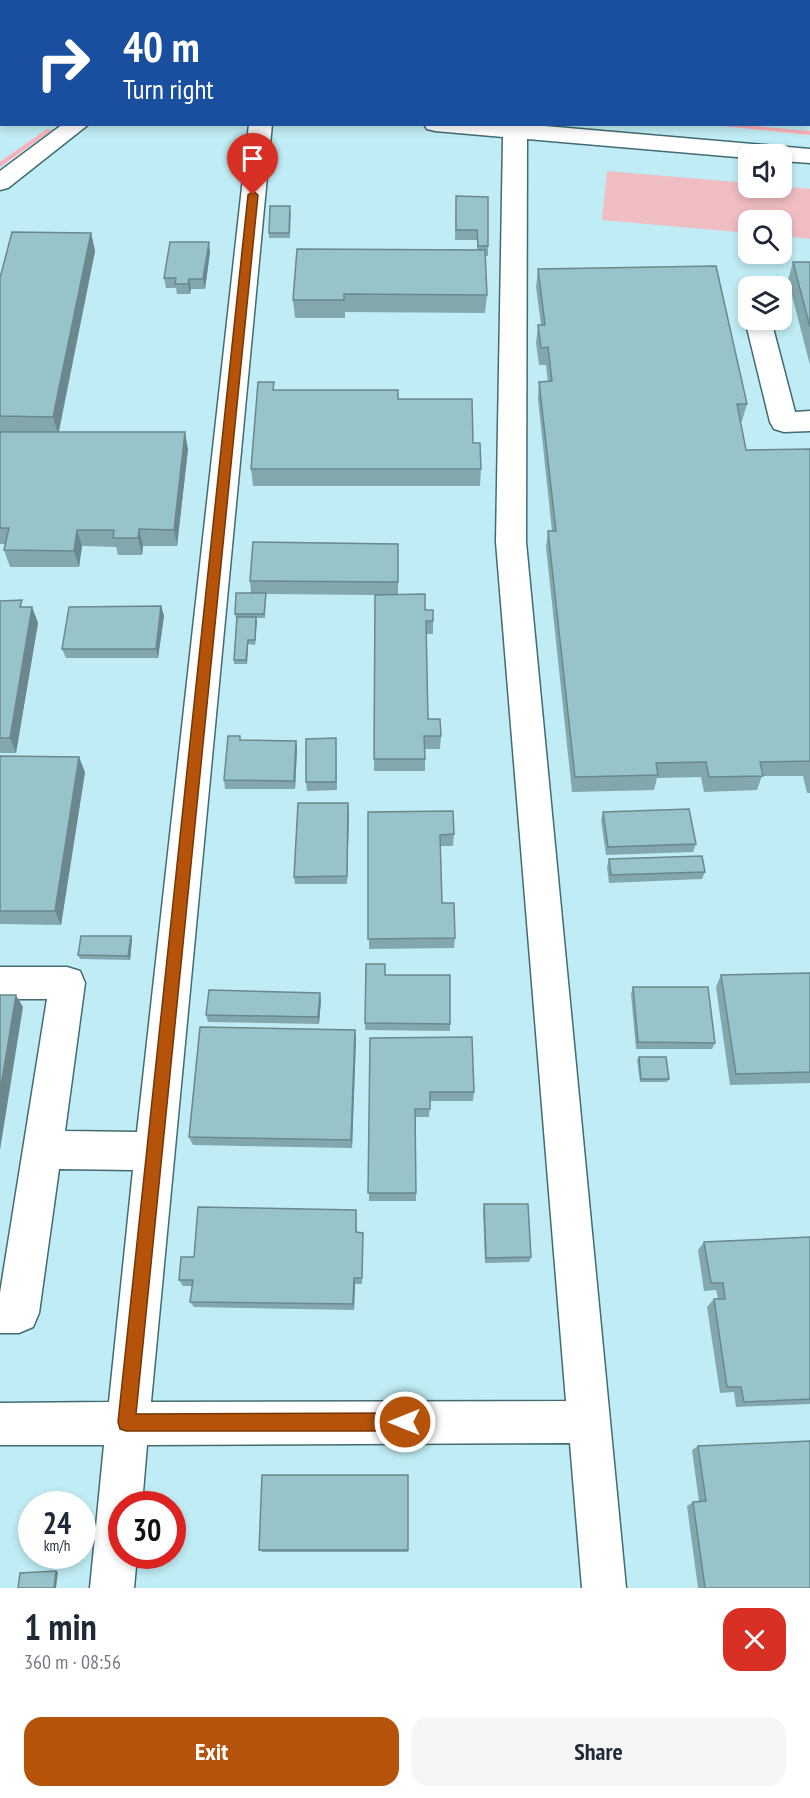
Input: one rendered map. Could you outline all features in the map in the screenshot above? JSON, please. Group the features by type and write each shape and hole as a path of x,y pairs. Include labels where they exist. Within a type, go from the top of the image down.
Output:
{"street":[{"path":"0,183 75,126"},
{"path":"112,1588 126,1422 261,126"},
{"path":"458,126 515,131 724,136 810,156"},
{"path":"515,131 512,542 604,1588"},
{"path":"761,330 784,422 810,422"},
{"path":"0,983 67,983 19,1313 0,1313"},
{"path":"43,1150 154,1151"},
{"path":"0,1424 590,1422"}],"shaded area":[{"path":"607,171 738,182 738,198 792,198 792,187 810,189 810,239 792,237 792,210 738,210 738,232 602,220"}],"building":[{"path":"456,196 488,197 488,246 478,246 477,230 456,230"},
{"path":"270,206 290,206 289,233 269,233"},
{"path":"12,232 91,233 53,417 0,416 0,278"},
{"path":"170,242 209,242 203,279 189,279 188,284 175,284 176,278 164,278"},
{"path":"297,249 485,250 487,295 344,294 344,300 293,300"},
{"path":"793,262 810,262 810,327"},
{"path":"716,266 747,404 737,404 746,450 810,449 810,761 760,762 763,776 709,777 706,762 656,763 658,775 575,777 548,531 556,531 539,382 552,381 548,347 541,348 538,325 545,325 538,269"},
{"path":"258,382 274,382 273,390 398,390 398,399 472,399 473,443 480,443 481,469 251,469"},
{"path":"0,432 185,432 174,530 139,529 138,538 113,538 114,530 77,530 74,551 4,550 9,528 0,528"},
{"path":"253,542 398,544 398,582 250,581"},
{"path":"236,593 266,593 264,614 235,614"},
{"path":"425,594 425,610 433,610 433,621 426,621 428,719 440,719 441,736 424,736 425,759 374,759 375,595"},
{"path":"22,600 20,607 32,607 10,738 0,738 0,601"},
{"path":"161,606 156,649 62,649 69,607"},
{"path":"237,617 256,617 255,640 248,640 246,660 234,660"},
{"path":"228,736 240,736 240,740 296,741 294,781 224,780"},
{"path":"336,738 336,782 306,782 306,739"},
{"path":"0,756 79,757 55,911 0,911"},
{"path":"298,803 348,803 347,876 294,877"},
{"path":"689,809 696,844 608,847 603,812"},
{"path":"453,811 454,834 440,835 442,903 454,903 455,938 368,939 368,812"},
{"path":"702,856 705,872 611,875 609,859"},
{"path":"81,936 131,936 128,956 78,955"},
{"path":"366,964 385,964 385,975 450,975 450,1024 365,1023"},
{"path":"810,973 810,1072 736,1074 721,975"},
{"path":"633,987 708,987 715,1043 638,1042"},
{"path":"209,990 320,993 318,1017 206,1015"},
{"path":"0,995 16,995 0,1092"},
{"path":"200,1027 355,1030 351,1140 189,1137"},
{"path":"472,1037 474,1092 430,1092 430,1109 415,1109 416,1193 368,1193 370,1038"},
{"path":"639,1057 666,1057 669,1079 641,1079"},
{"path":"484,1204 528,1204 531,1257 486,1258"},
{"path":"198,1207 356,1210 356,1232 363,1233 362,1278 354,1278 353,1304 190,1302 193,1280 179,1280 181,1257 194,1257"},
{"path":"810,1237 810,1399 744,1402 741,1387 727,1387 714,1299 725,1299 723,1283 711,1283 704,1242"},
{"path":"810,1441 810,1588 705,1588 693,1502 706,1501 698,1446"},
{"path":"262,1475 408,1475 408,1550 259,1550"},
{"path":"56,1571 54,1588 18,1588 20,1573"}],"waterway":[{"path":"728,126 810,133"},
{"path":"0,165 49,130"}],"route":[{"path":"253,195 126,1422 405,1422"}]}
